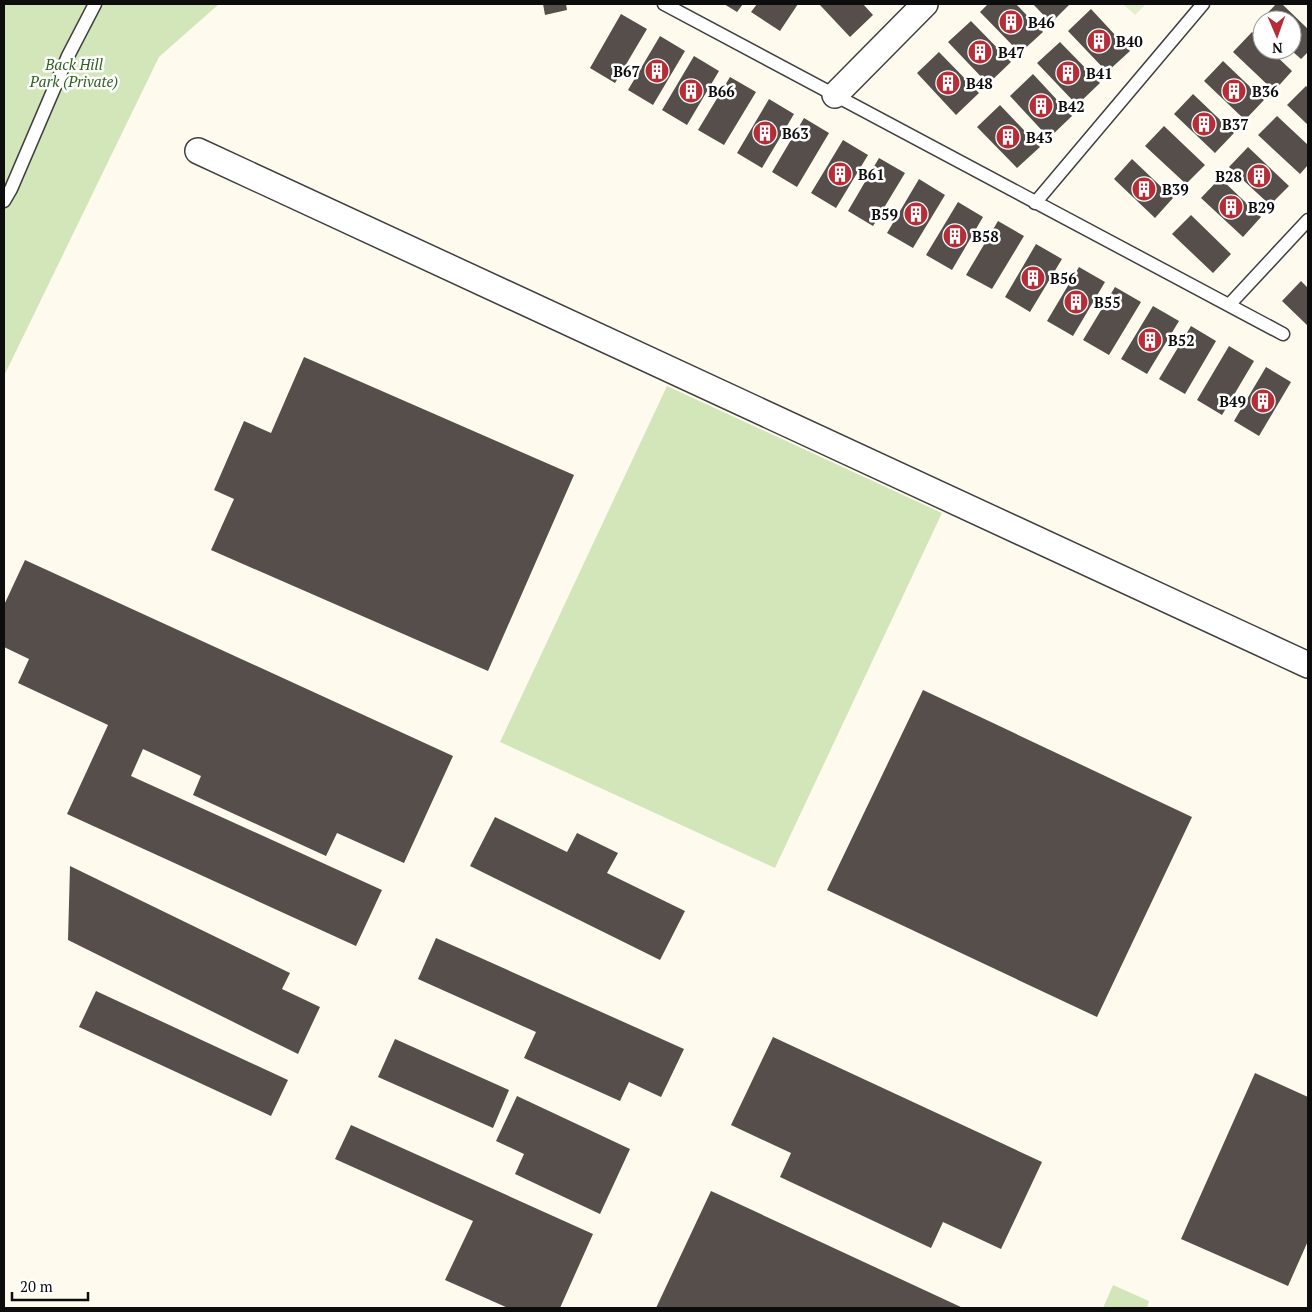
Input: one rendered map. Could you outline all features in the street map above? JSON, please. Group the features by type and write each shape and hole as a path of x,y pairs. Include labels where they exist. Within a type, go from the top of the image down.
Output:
{"street":[{"path":"835,95 925,4"},
{"path":"198,150 1308,665"}],"lane":[{"path":"4,201 11,189 68,56 95,4"},
{"path":"664,4 1282,334"},
{"path":"1035,203 1203,4"},
{"path":"1229,305 1308,220"}],"green space":[{"name":"Back Hill Park (Private)","path":"4,4 219,4 159,57 4,376"},
{"path":"1123,4 1146,4 1135,15"},
{"path":"667,386 942,513 775,868 500,742"},
{"path":"1113,1285 1149,1301 1147,1308 1103,1308"}],"building":[{"path":"543,4 566,4 567,10 545,15"},
{"path":"724,4 743,4 737,12"},
{"path":"757,4 798,4 780,31 751,12"},
{"path":"819,4 863,4 873,15 850,37"},
{"name":"B46","path":"988,4 1016,4 1043,32 1020,53 980,12"},
{"path":"1033,4 1070,4 1051,23"},
{"path":"1276,4 1282,4 1288,10 1270,10"},
{"name":"B40","path":"1091,9 1130,51 1107,72 1068,31"},
{"path":"621,14 647,29 615,83 590,68"},
{"name":"B47","path":"971,21 1011,62 988,84 948,42"},
{"path":"1302,23 1308,29 1308,52 1302,58"},
{"path":"1252,32 1252,60 1280,60 1292,71 1274,91 1233,52"},
{"name":"B67","path":"660,36 685,51 653,105 628,90"},
{"name":"B41","path":"1060,42 1100,83 1077,105 1037,63"},
{"name":"B48","path":"939,52 979,93 956,115 917,73"},
{"name":"B66","path":"694,56 719,71 687,125 662,110"},
{"name":"B36","path":"1223,61 1264,100 1245,120 1204,81"},
{"name":"B42","path":"1033,74 1072,116 1049,138 1010,96"},
{"path":"730,77 756,92 724,145 698,130"},
{"path":"1306,86 1308,88 1308,125 1287,105"},
{"name":"B37","path":"1193,94 1234,133 1215,153 1174,114"},
{"name":"B63","path":"769,99 794,114 762,168 737,153"},
{"name":"B43","path":"1000,105 1040,147 1017,168 977,127"},
{"path":"1277,116 1308,145 1308,165 1300,174 1258,135"},
{"path":"804,118 829,133 797,187 772,172"},
{"path":"1164,126 1205,165 1186,184 1145,146"},
{"name":"B61","path":"843,140 868,155 836,208 811,193"},
{"name":"B28","path":"1248,147 1289,186 1270,205 1229,167"},
{"path":"879,158 905,173 873,226 848,211"},
{"name":"B39","path":"1132,159 1173,198 1155,218 1114,179"},
{"name":"B29","path":"1220,178 1261,217 1243,237 1201,198"},
{"name":"B59","path":"919,179 945,195 913,248 887,233"},
{"name":"B58","path":"958,202 983,217 952,270 926,255"},
{"path":"1191,215 1231,254 1213,273 1172,234"},
{"path":"998,221 1024,236 992,289 966,275"},
{"name":"B56","path":"1036,244 1062,259 1030,312 1005,297"},
{"name":"B55","path":"1079,267 1105,282 1073,336 1047,321"},
{"path":"1301,281 1308,288 1308,326 1282,301"},
{"path":"1115,287 1141,302 1109,355 1083,340"},
{"name":"B52","path":"1153,306 1179,321 1147,374 1121,359"},
{"path":"1191,326 1216,341 1185,394 1159,379"},
{"path":"1229,346 1254,361 1222,415 1197,400"},
{"path":"304,357 574,475 488,671 211,550 234,499 214,490 244,421 271,433"},
{"name":"B49","path":"1266,367 1291,382 1259,436 1234,421"},
{"path":"25,560 453,756 404,863 337,833 326,856 193,795 201,776 143,749 131,776 382,890 356,946 67,814 108,725 18,683 29,659 4,647 4,605"},
{"path":"923,690 1192,817 1097,1017 827,890"},
{"path":"495,817 567,852 577,833 618,853 607,873 685,911 660,960 470,866"},
{"path":"70,866 290,973 282,989 320,1007 298,1054 68,940"},
{"path":"436,938 684,1049 661,1097 629,1082 620,1101 524,1058 536,1032 418,979"},
{"path":"96,991 288,1080 271,1116 79,1027"},
{"path":"773,1037 1042,1162 1001,1249 943,1222 931,1248 780,1177 791,1153 731,1125"},
{"path":"395,1039 509,1090 493,1128 378,1077"},
{"path":"1255,1073 1308,1097 1308,1241 1288,1286 1181,1239"},
{"path":"517,1096 630,1149 600,1214 515,1174 524,1154 496,1141"},
{"path":"351,1125 593,1234 560,1308 508,1308 445,1280 473,1221 335,1159"},
{"path":"711,1191 963,1308 656,1308"}],"place":[{"name":"B46","path":"1011,22"},
{"name":"B40","path":"1099,41"},
{"name":"B47","path":"980,52"},
{"name":"B67","path":"657,71"},
{"name":"B41","path":"1068,73"},
{"name":"B48","path":"948,83"},
{"name":"B66","path":"691,91"},
{"name":"B36","path":"1234,91"},
{"name":"B42","path":"1041,106"},
{"name":"B37","path":"1204,124"},
{"name":"B63","path":"765,133"},
{"name":"B43","path":"1008,137"},
{"name":"B61","path":"840,174"},
{"name":"B28","path":"1259,176"},
{"name":"B39","path":"1144,189"},
{"name":"B29","path":"1231,207"},
{"name":"B59","path":"916,214"},
{"name":"B58","path":"955,236"},
{"name":"B56","path":"1033,278"},
{"name":"B55","path":"1076,302"},
{"name":"B52","path":"1150,340"},
{"name":"B49","path":"1263,401"}]}
